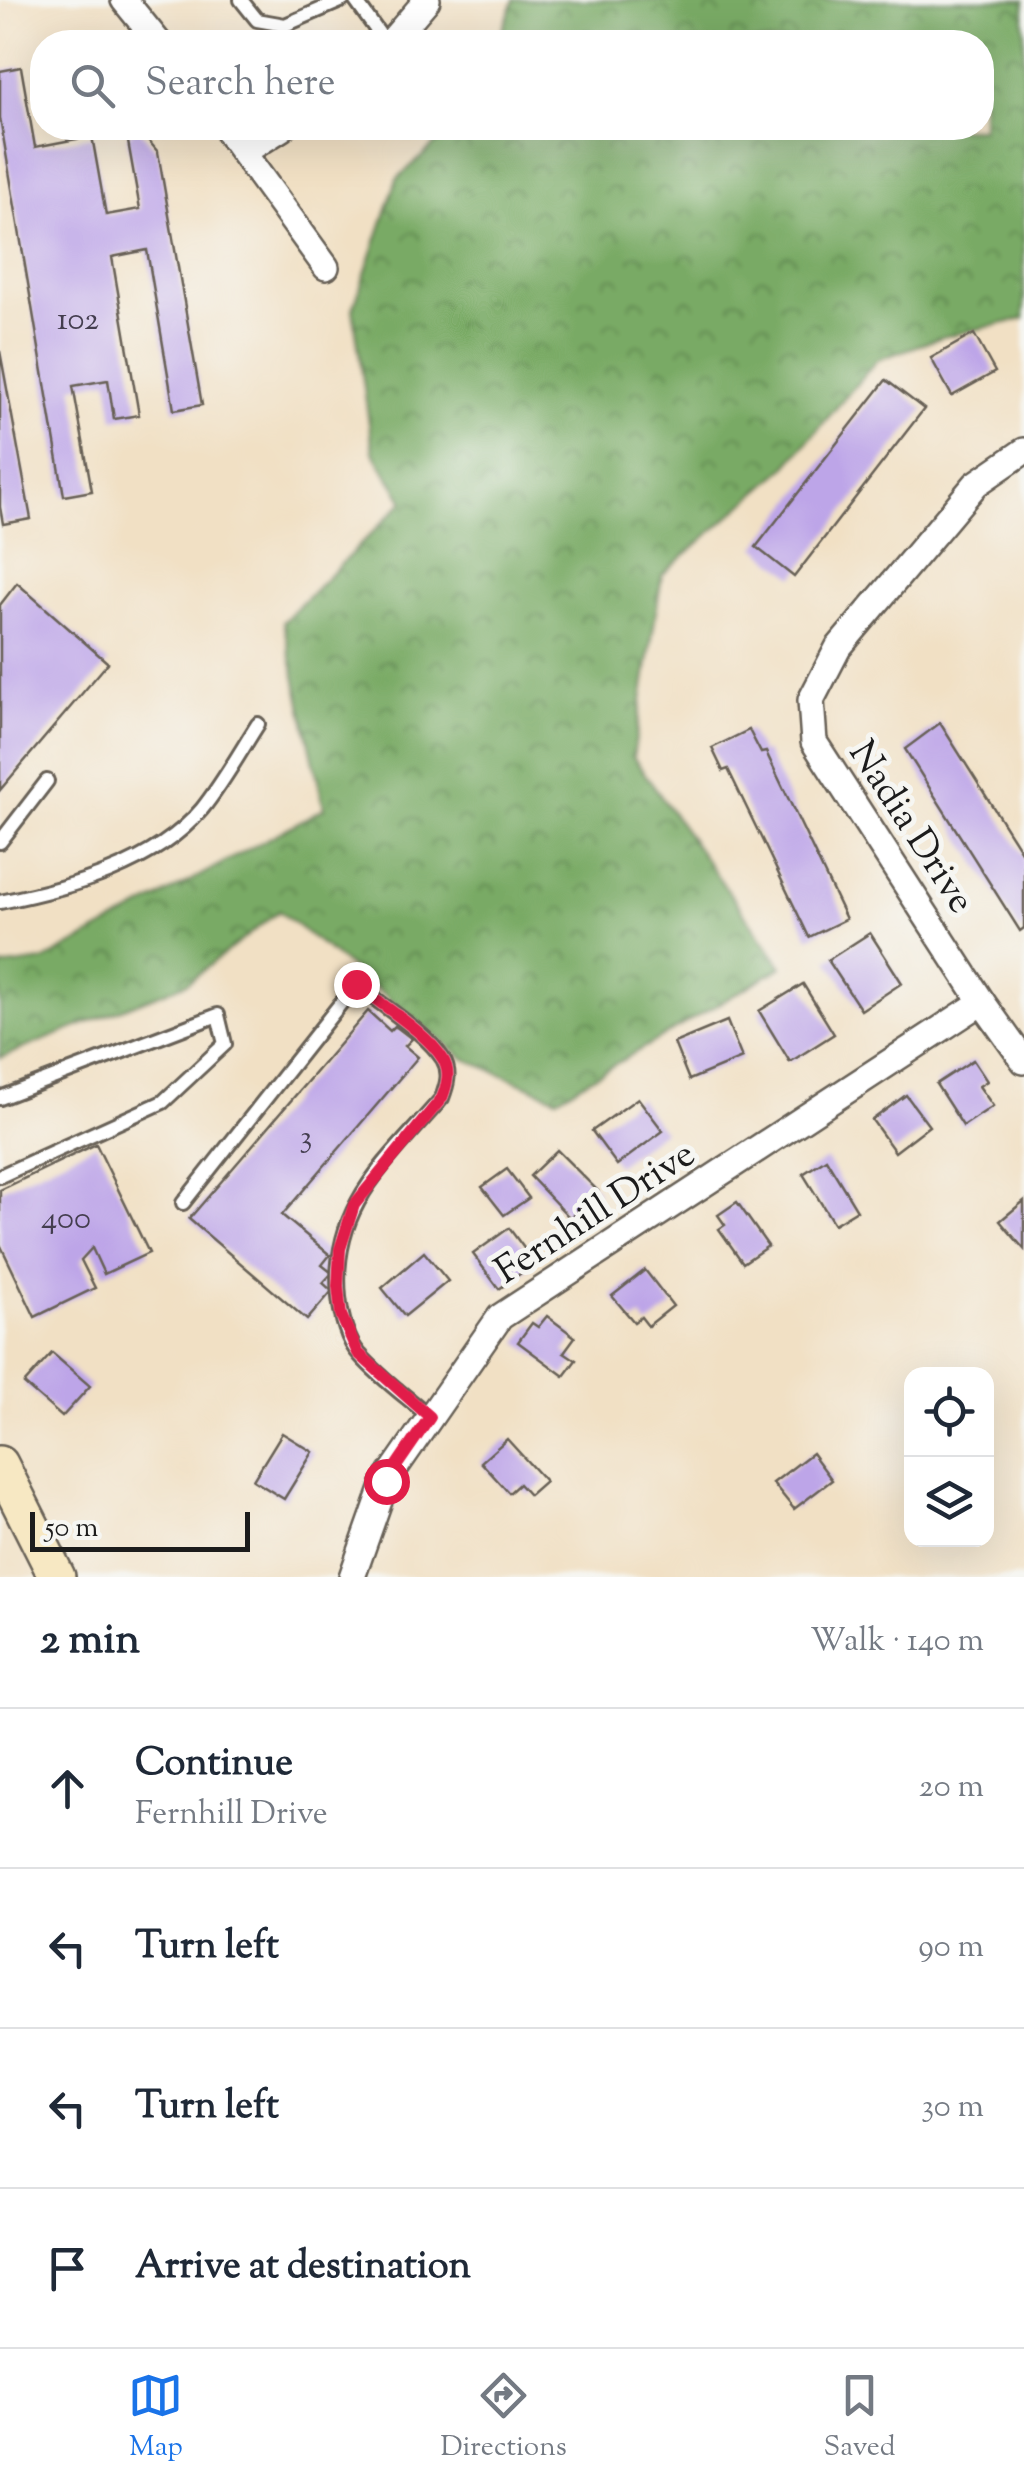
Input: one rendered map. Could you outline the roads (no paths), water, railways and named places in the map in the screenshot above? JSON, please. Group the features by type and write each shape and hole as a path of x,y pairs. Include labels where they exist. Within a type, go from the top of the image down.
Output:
{"main road":[{"path":"0,1464 57,1577"}],"street":[{"path":"124,0 148,30"},
{"path":"399,30 427,0"},
{"path":"234,140 326,267"},
{"path":"244,152 263,140"},
{"name":"Nadia Drive","path":"1024,452 976,484 838,648 811,700 814,742 1024,1061"},
{"name":"Fernhill Drive","path":"352,1577 386,1481 500,1317 982,1002"}],"lane":[{"path":"241,0 257,20 285,25 343,0"},
{"path":"355,0 379,30"},
{"path":"0,902 61,890 155,849 201,810 258,724"},
{"path":"0,842 48,781"},
{"path":"183,1203 356,984 427,1042 444,1061 448,1080 442,1098 354,1205 340,1249 338,1286 341,1315 358,1353 430,1417"},
{"path":"0,1098 218,1015 225,1044 163,1102 0,1176"}]}
